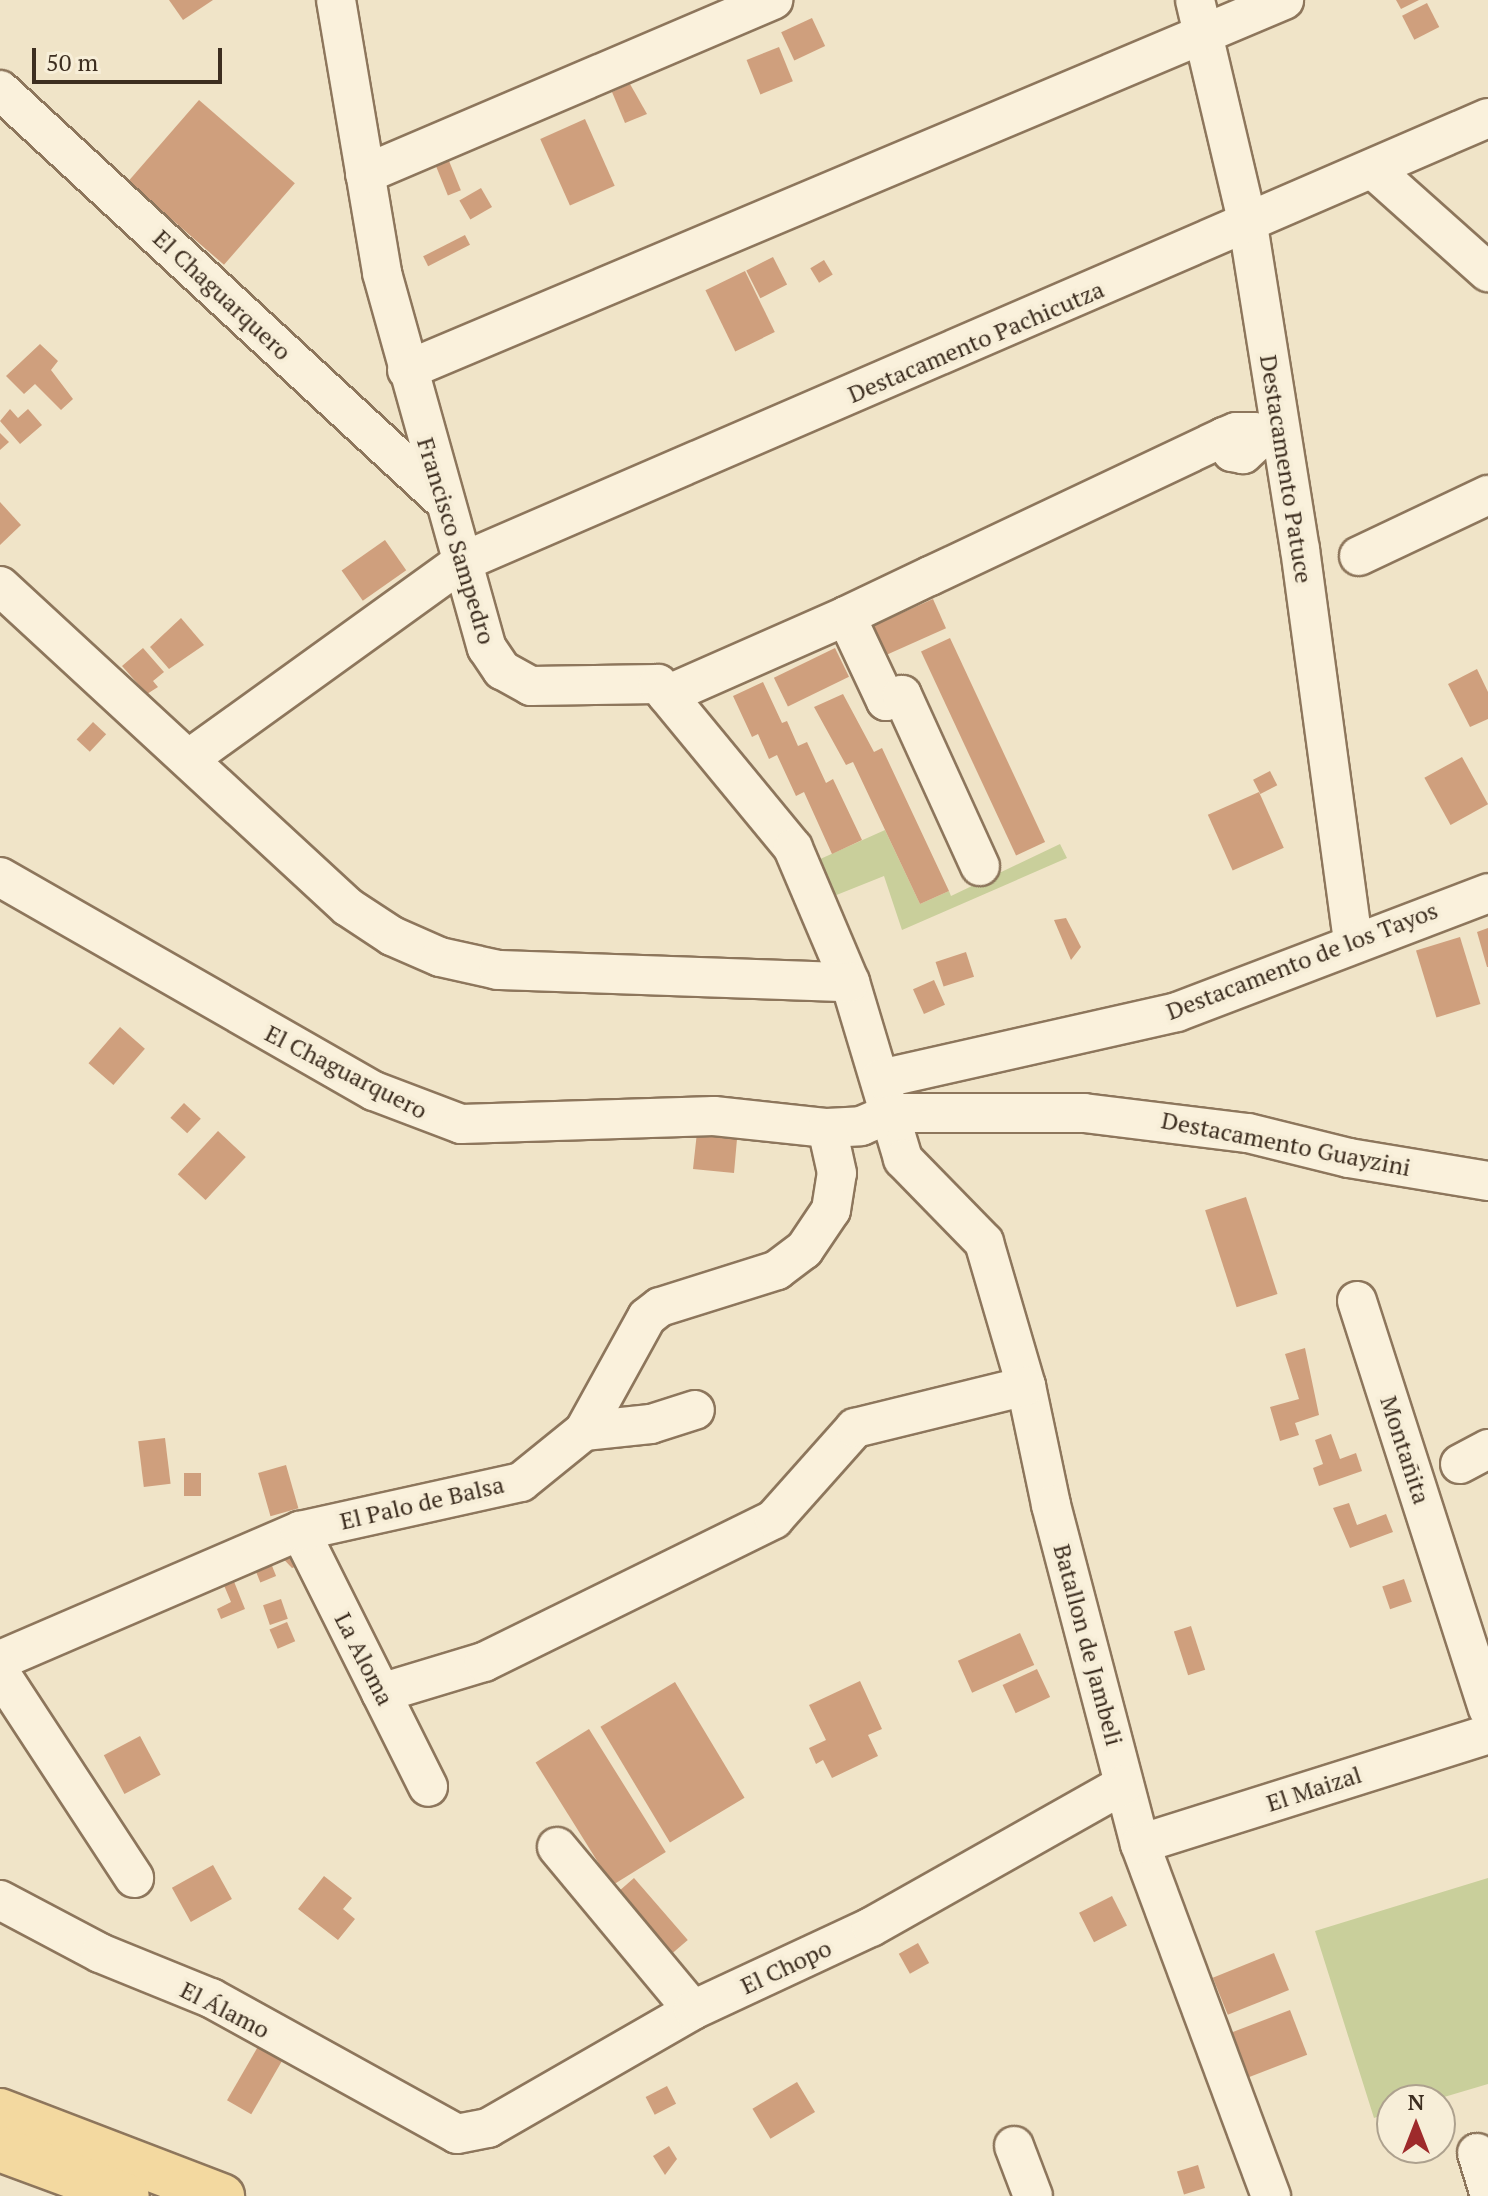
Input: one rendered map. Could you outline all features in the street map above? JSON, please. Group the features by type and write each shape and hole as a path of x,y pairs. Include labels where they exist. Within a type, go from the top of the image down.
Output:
{"main road":[{"path":"0,2111 222,2196"},
{"path":"0,2149 127,2196"}],"street":[{"name":"Francisco Sampedro","path":"336,0 382,273 443,500 487,648 502,670 531,686 647,681 667,695 793,848 850,982 886,1096"},
{"path":"365,174 773,0"},
{"path":"407,370 1200,17 1284,0"},
{"name":"Destacamento Patuce","path":"1200,17 1248,225 1300,549 1353,942"},
{"name":"El Chaguarquero","path":"0,90 443,500"},
{"name":"Destacamento Pachicutza","path":"190,758 462,562 1375,171 1488,118"},
{"path":"1375,171 1488,272"},
{"path":"667,695 846,616 1224,437"},
{"path":"1359,556 1488,495"},
{"path":"0,586 348,907 392,936 440,957 554,974 850,982"},
{"path":"846,616 886,701 902,695 980,866"},
{"name":"El Chaguarquero","path":"0,877 291,1046 419,1112 461,1124 714,1116 827,1128 861,1126 886,1096"},
{"name":"Destacamento de los Tayos","path":"886,1096 1177,1012 1353,942 1488,893"},
{"name":"Destacamento Guayzini","path":"886,1096 1152,1119 1488,1181"},
{"name":"Batallon de Jambeli","path":"886,1096 903,1159 984,1242 1026,1386 1051,1505 1140,1844 1271,2196"},
{"name":"El Palo de Balsa","path":"0,1660 300,1531 521,1482 584,1431 647,1317 660,1307 777,1270 804,1250 831,1210 837,1173 827,1128"},
{"name":"Montañita","path":"1357,1301 1488,1708"},
{"path":"381,1693 484,1662 774,1519 855,1428 1026,1386"},
{"path":"584,1431 651,1424 695,1410"},
{"name":"La Aloma","path":"300,1531 428,1787"},
{"path":"0,1673 134,1878"},
{"name":"El Maizal","path":"1140,1844 1488,1734"},
{"name":"El Chopo","path":"444,2131 488,2128 693,2010 871,1927 1123,1785"},
{"path":"557,1847 693,2010"},
{"name":"El Álamo","path":"0,1900 100,1953 211,1998 444,2131"},
{"path":"1014,2146 1033,2196"},
{"path":"1477,2153 1488,2189"}],"green space":[{"path":"885,830 920,904 949,891 951,896 1060,844 1067,858 902,930 884,876 834,896 818,860"},
{"path":"1488,1878 1488,2084 1456,2093 1456,2084 1376,2084 1374,2118 1315,1931"}],"building":[{"path":"169,0 213,0 183,20"},
{"path":"1396,0 1419,0 1401,9"},
{"path":"1427,3 1439,27 1414,40 1402,16"},
{"path":"812,18 825,46 794,60 781,32"},
{"path":"779,47 793,81 760,94 747,60"},
{"path":"630,84 647,114 625,123 612,92"},
{"path":"199,100 295,183 224,265 128,182"},
{"path":"585,119 615,186 570,206 540,139"},
{"path":"447,156 461,190 448,196 434,161"},
{"path":"481,188 492,207 470,220 459,200"},
{"path":"465,235 470,245 428,266 423,256"},
{"path":"773,257 787,285 760,298 746,271"},
{"path":"824,260 833,275 819,283 810,268"},
{"path":"745,271 775,332 735,351 705,290"},
{"path":"40,344 58,361 51,370 73,399 61,410 35,384 24,394 6,376"},
{"path":"10,409 18,418 28,409 42,425 20,444 0,421"},
{"path":"0,433 9,442 0,450"},
{"path":"0,502 21,525 0,545"},
{"path":"385,540 406,570 363,601 342,570"},
{"path":"933,599 946,628 884,656 871,627"},
{"path":"181,618 204,645 169,669 150,647"},
{"path":"950,638 1045,842 1016,855 921,652"},
{"path":"143,648 164,672 153,681 158,687 147,694 122,666"},
{"path":"835,648 849,677 788,707 774,678"},
{"path":"1477,669 1488,692 1488,719 1470,727 1448,684"},
{"path":"763,682 782,723 787,721 798,746 807,742 826,783 833,779 862,840 832,854 804,792 796,796 777,755 769,759 758,734 752,737 733,696"},
{"path":"843,694 874,752 882,748 949,891 920,904 853,762 846,765 814,707"},
{"path":"93,722 106,734 90,752 77,740"},
{"path":"1462,757 1488,804 1451,825 1424,778"},
{"path":"1270,771 1277,785 1260,794 1253,780"},
{"path":"1259,792 1284,848 1233,871 1208,815"},
{"path":"1066,918 1081,947 1071,960 1054,920"},
{"path":"1488,928 1488,967 1487,967 1477,932"},
{"path":"1460,937 1480,1004 1436,1017 1416,950"},
{"path":"966,952 974,977 944,987 936,962"},
{"path":"934,980 945,1005 924,1014 913,989"},
{"path":"120,1027 145,1049 113,1085 89,1063"},
{"path":"184,1103 201,1119 187,1133 170,1118"},
{"path":"698,1123 718,1125 721,1138 737,1139 734,1173 693,1169"},
{"path":"218,1131 246,1157 206,1200 178,1174"},
{"path":"1246,1197 1278,1294 1237,1307 1205,1210"},
{"path":"1305,1348 1319,1415 1295,1423 1299,1435 1280,1441 1270,1407 1299,1399 1285,1354"},
{"path":"1331,1434 1340,1459 1356,1453 1362,1471 1319,1486 1313,1468 1323,1464 1315,1440"},
{"path":"165,1438 171,1484 144,1487 138,1441"},
{"path":"286,1465 298,1508 271,1516 258,1473"},
{"path":"184,1473 201,1473 201,1496 184,1496"},
{"path":"1349,1503 1357,1525 1386,1514 1393,1532 1350,1548 1333,1508"},
{"path":"293,1539 304,1564 292,1568 273,1548"},
{"path":"266,1551 276,1576 260,1582 250,1557"},
{"path":"233,1579 245,1609 221,1619 217,1609 231,1602 223,1583"},
{"path":"1404,1579 1412,1602 1390,1609 1382,1586"},
{"path":"281,1599 288,1619 270,1625 263,1605"},
{"path":"287,1622 295,1641 278,1649 270,1629"},
{"path":"1191,1626 1205,1670 1188,1675 1174,1632"},
{"path":"1020,1633 1034,1665 972,1693 958,1661"},
{"path":"1037,1669 1050,1697 1016,1713 1003,1685"},
{"path":"860,1681 882,1729 868,1735 878,1756 832,1778 823,1760 816,1764 809,1748 826,1740 809,1705"},
{"path":"675,1682 745,1798 670,1843 600,1727"},
{"path":"589,1729 666,1852 612,1885 536,1762"},
{"path":"140,1736 161,1775 124,1794 104,1755"},
{"path":"213,1865 232,1899 191,1922 172,1888"},
{"path":"324,1876 352,1898 343,1909 355,1919 338,1940 298,1909"},
{"path":"634,1878 688,1940 671,1954 617,1892"},
{"path":"1112,1896 1127,1925 1094,1942 1079,1913"},
{"path":"918,1943 929,1963 910,1974 899,1954"},
{"path":"1274,1953 1289,1990 1228,2015 1213,1978"},
{"path":"1290,2010 1307,2055 1247,2078 1230,2033"},
{"path":"260,2043 284,2057 251,2114 227,2100"},
{"path":"797,2082 815,2112 770,2139 752,2109"},
{"path":"667,2086 676,2104 655,2115 646,2097"},
{"path":"669,2146 677,2159 665,2175 653,2156"},
{"path":"1198,2165 1205,2188 1184,2194 1177,2171"}]}
